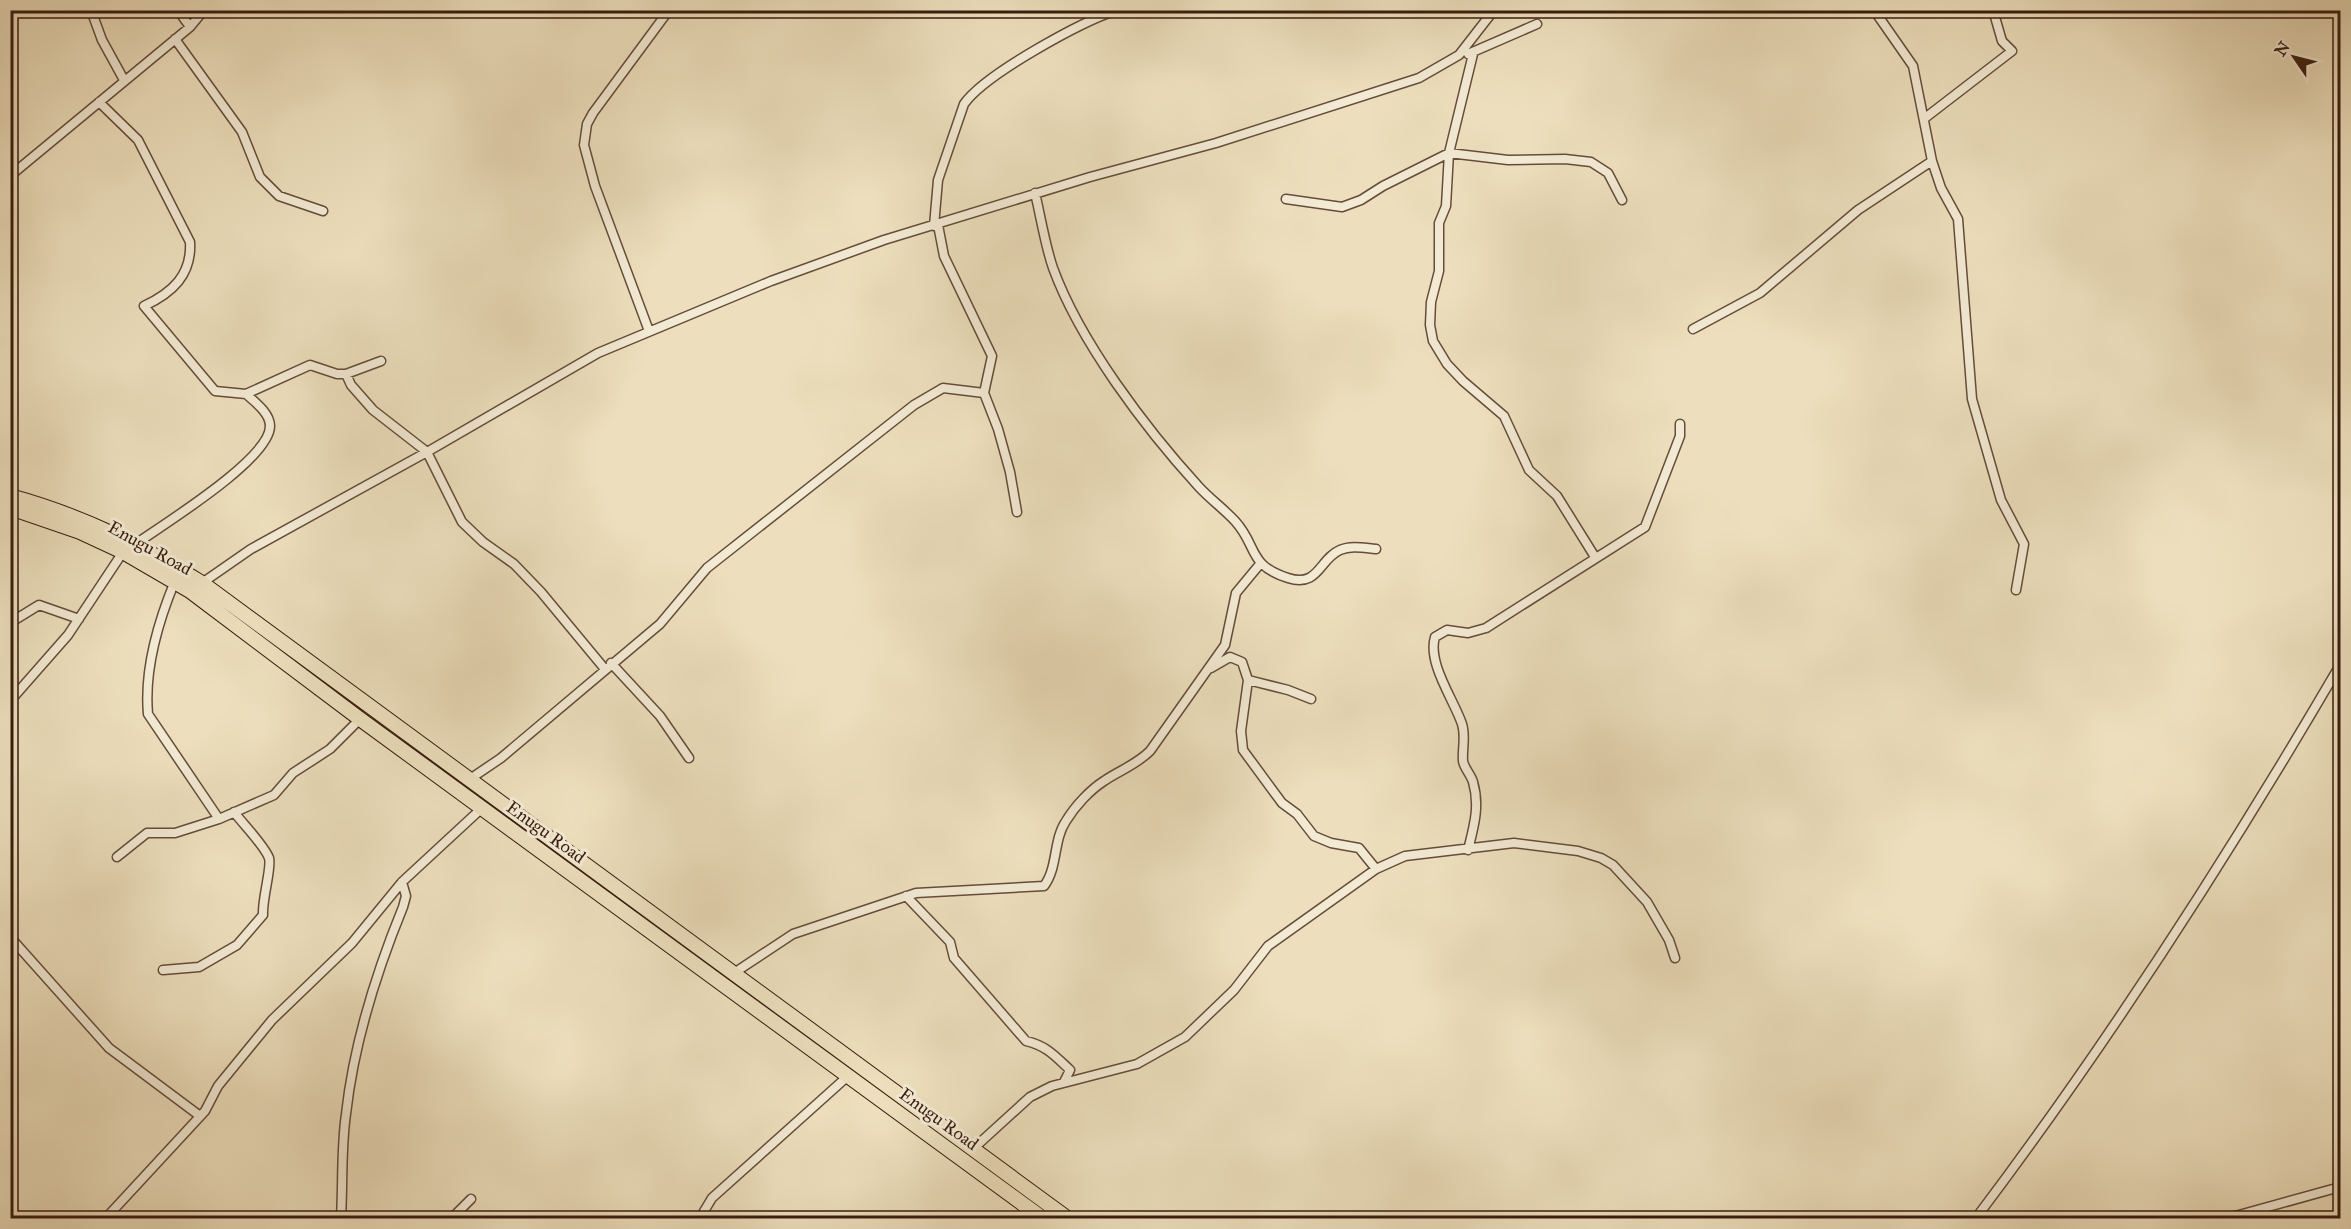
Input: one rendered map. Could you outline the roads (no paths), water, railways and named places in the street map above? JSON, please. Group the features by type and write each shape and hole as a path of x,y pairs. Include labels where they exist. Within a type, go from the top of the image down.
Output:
{"main road":[{"path":"10,496 61,512 136,543 202,583 1067,1218"},
{"name":"Enugu Road","path":"10,508 80,532 123,552 175,581 1042,1218"}],"street":[{"path":"91,10 102,40 124,80"},
{"path":"178,10 190,27"},
{"path":"10,176 190,27 204,10"},
{"path":"650,331 595,186 584,145 587,124 593,113 669,10"},
{"path":"1017,512 1010,472 998,429 984,393 992,356 944,256 936,226 938,180 964,104 970,94 1090,15 1117,10"},
{"path":"202,583 250,549 427,452 598,353 771,281 884,240 936,226 1035,193 1216,143 1419,78 1459,55 1494,10"},
{"path":"1874,10 1913,66 1919,100 1926,118 1932,161 1941,188 1958,219 1972,399 2001,500 2024,544 2016,590"},
{"path":"1926,118 2012,51 2002,41 1993,10"},
{"path":"1459,55 1473,54 1537,24"},
{"path":"175,39 242,132 260,177 279,196 323,211"},
{"path":"1473,54 1449,153 1446,206 1439,223 1439,271 1431,302 1430,325 1433,341 1447,364 1463,381 1504,416 1529,470 1557,496 1595,557"},
{"path":"99,102 138,140 190,242 191,257 186,273 159,299 144,306 215,391 246,394 310,365 337,374 346,374 381,361"},
{"path":"1286,199 1320,206 1342,207 1361,200 1383,186 1449,153 1508,160 1565,159 1591,162 1608,173 1622,200"},
{"path":"1693,329 1760,293 1858,210 1932,161"},
{"path":"1035,193 1053,267 1060,284 1109,372 1142,418 1199,487 1237,523 1260,564 1287,578 1300,581 1314,576 1338,550 1352,547 1376,549"},
{"path":"346,374 351,385 373,410 427,452 462,522 483,542 514,564 542,592 608,666 660,716 689,758"},
{"path":"470,780 501,758 660,624 707,568 914,405 943,388 984,393"},
{"path":"136,543 206,496 242,467 262,444 268,435 270,424 261,406 246,394"},
{"path":"1468,850 1477,811 1473,782 1463,761 1466,744 1462,724 1441,676 1433,644 1435,637 1447,630 1468,633 1486,628 1647,525 1680,436 1680,424"},
{"path":"10,701 69,635 123,552"},
{"path":"734,973 793,934 916,893 1044,886 1049,876 1056,837 1074,808 1102,781 1138,763 1150,751 1225,645 1236,593 1260,564"},
{"path":"175,581 160,618 146,693 148,714 219,819"},
{"path":"10,628 13,621 39,605 79,619"},
{"path":"1208,670 1223,660 1237,658 1246,669 1248,680 1240,731 1243,750 1282,803 1297,814 1314,836 1331,843 1359,848 1376,869"},
{"path":"1976,1218 2071,1092 2243,827 2340,664"},
{"path":"1248,680 1276,689 1288,690 1311,699"},
{"path":"117,857 147,833 175,833 219,819 274,795 293,773 330,749 360,719"},
{"path":"106,1218 200,1116 218,1086 272,1020 352,943 402,882 482,808"},
{"path":"163,970 199,967 237,945 263,915 262,899 269,874 269,859 234,812"},
{"path":"974,1148 1030,1097 1064,1082 1137,1064 1185,1037 1234,990 1268,946 1376,869 1405,856 1514,843 1578,851 1602,858 1613,865 1647,902 1669,940 1676,958"},
{"path":"341,1218 345,1115 353,1069 369,1000 406,896 402,882"},
{"path":"906,896 950,942 954,958 1026,1041 1043,1045 1070,1070 1064,1082"},
{"path":"10,937 109,1048 200,1116"},
{"path":"700,1218 712,1198 848,1076"},
{"path":"2228,1218 2340,1187"},
{"path":"452,1218 471,1199"}]}
